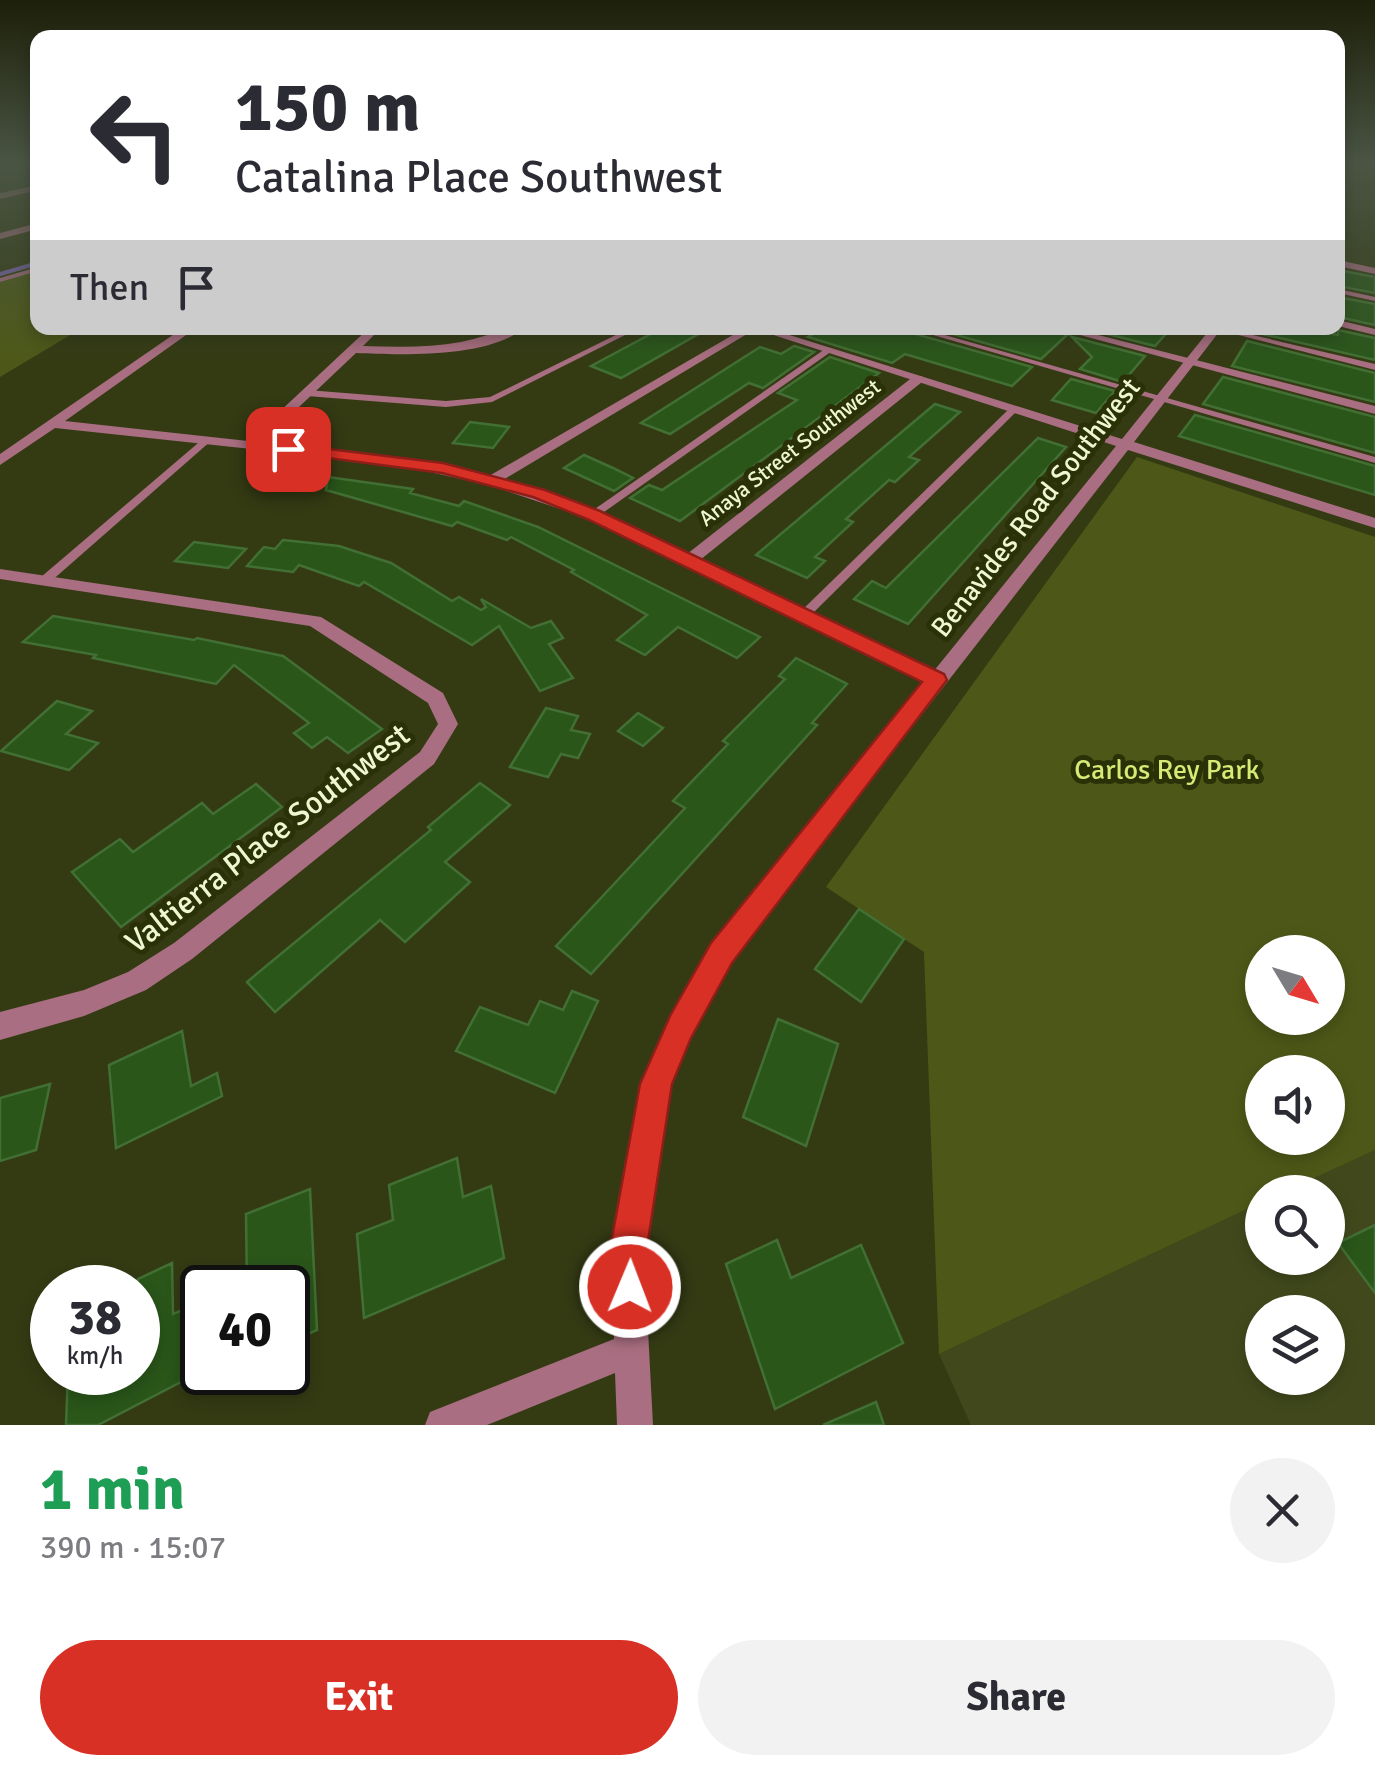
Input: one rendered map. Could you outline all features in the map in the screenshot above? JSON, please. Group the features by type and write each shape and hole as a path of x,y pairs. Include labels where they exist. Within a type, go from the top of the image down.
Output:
{"street":[{"path":"0,236 28,228"},
{"path":"1345,265 1375,271"},
{"path":"1345,325 1375,332"},
{"path":"0,461 180,335"},
{"path":"251,444 368,335"},
{"path":"353,349 441,350 499,335"},
{"path":"492,480 743,335"},
{"path":"778,335 1375,523"},
{"path":"1087,335 1375,410"},
{"name":"Benavides Road Southwest","path":"634,1425 628,1254 656,1084 680,1027 722,953 1210,335"},
{"name":"Anaya Street Southwest","path":"688,561 918,378"},
{"path":"52,424 399,461 492,480 593,515 936,680"},
{"path":"0,574 45,580"},
{"name":"Valtierra Place Southwest","path":"0,1026 84,1003 136,982 183,951 427,758 448,724 436,698 314,621 45,580"},
{"path":"442,1425 632,1349"}],"lane":[{"path":"0,280 30,271"},
{"path":"1345,293 1375,299"},
{"path":"307,393 446,404 492,399 621,335"},
{"path":"937,335 1375,460"},
{"path":"1245,335 1375,367"},
{"path":"593,515 828,350"},
{"path":"802,616 1014,408"},
{"path":"45,580 207,440"}],"shaded area":[{"path":"1375,1150 1375,1425 971,1425 939,1354 1245,1210 1245,1275 1345,1275 1345,1175 1321,1175"}],"green space":[{"path":"30,273 30,335 70,335 0,377 0,282"},
{"name":"Carlos Rey Park","path":"1137,457 1375,537 1375,1150 1321,1175 1245,1175 1245,1210 939,1354 924,952 826,887"}],"building":[{"path":"1345,271 1375,277 1375,293 1345,287"},
{"path":"1345,298 1375,304 1375,325 1345,319"},
{"path":"1345,332 1375,338 1375,360 1267,335 1345,335"},
{"path":"649,335 697,335 621,378 591,366"},
{"path":"919,335 1032,367 1012,386 905,354 892,363 808,337"},
{"path":"957,335 1067,335 1041,359"},
{"path":"1112,335 1165,335 1155,346"},
{"path":"1072,337 1145,356 1123,382 1080,369 1092,357"},
{"path":"1247,341 1375,373 1375,402 1232,366"},
{"path":"794,346 814,352 763,388 749,383 670,434 641,423 760,347 781,354"},
{"path":"830,357 879,373 680,521 630,498 649,485 662,490 797,400 778,393"},
{"path":"1223,377 1375,417 1375,453 1203,404"},
{"path":"1071,379 1115,391 1096,413 1052,400"},
{"path":"935,404 960,412 909,457 919,460 895,482 889,480 846,519 853,522 815,557 825,561 807,578 756,555"},
{"path":"1195,415 1375,466 1375,495 1179,436"},
{"path":"470,422 509,427 493,448 453,443"},
{"path":"1038,438 1066,447 908,624 854,599 872,581 886,588"},
{"path":"584,455 633,478 614,491 564,468"},
{"path":"328,477 413,489 410,493 459,506 464,501 538,527 760,637 737,658 678,627 645,655 617,640 647,615 571,572 574,570 511,537 507,540 457,522 452,526 326,490"},
{"path":"283,540 339,546 391,563 452,601 459,597 481,610 486,607 481,599 531,628 551,621 563,638 549,644 573,678 540,691 499,626 472,645 364,582 359,586 299,565 293,572 247,566 264,547 275,549"},
{"path":"194,542 246,549 228,568 175,561"},
{"path":"53,616 283,656 382,729 348,753 327,737 312,748 294,733 309,723 234,665 216,684 23,642"},
{"path":"796,658 847,684 812,723 817,725 591,974 556,946 685,808 673,801 728,744 723,741 785,679 779,676"},
{"path":"57,701 92,711 66,734 98,743 69,770 1,751"},
{"path":"546,708 578,716 571,730 590,734 578,758 561,754 548,777 510,767"},
{"path":"638,713 663,728 643,746 618,731"},
{"path":"480,783 510,805 445,862 470,882 405,942 380,920 275,1012 247,982 431,830 428,827"},
{"path":"256,784 282,807 121,927 72,872 120,839 133,852 202,803 213,814"},
{"path":"859,909 904,939 861,1002 815,969"},
{"path":"572,991 598,1001 555,1093 456,1051 480,1007 528,1025 540,1001 563,1010"},
{"path":"778,1019 838,1044 806,1146 743,1117"},
{"path":"182,1031 191,1086 217,1073 222,1096 116,1148 109,1065"},
{"path":"50,1084 36,1150 0,1161 0,1098"},
{"path":"457,1158 463,1197 491,1186 504,1258 364,1318 357,1234 393,1220 389,1185"},
{"path":"310,1189 317,1330 310,1333 310,1265 247,1265 246,1214"},
{"path":"1375,1225 1375,1293 1345,1252 1345,1240"},
{"path":"777,1240 791,1278 861,1245 903,1343 775,1409 726,1264"},
{"path":"172,1263 173,1314 180,1311 180,1382 160,1393 160,1269"},
{"path":"67,1395 156,1395 98,1425 66,1425"},
{"path":"876,1402 884,1425 823,1425"}],"waterway":[{"path":"0,274 30,265"}],"route":[{"path":"288,449 443,468 539,494 593,515 936,680 722,953 680,1027 656,1084 628,1254 630,1287"}]}
